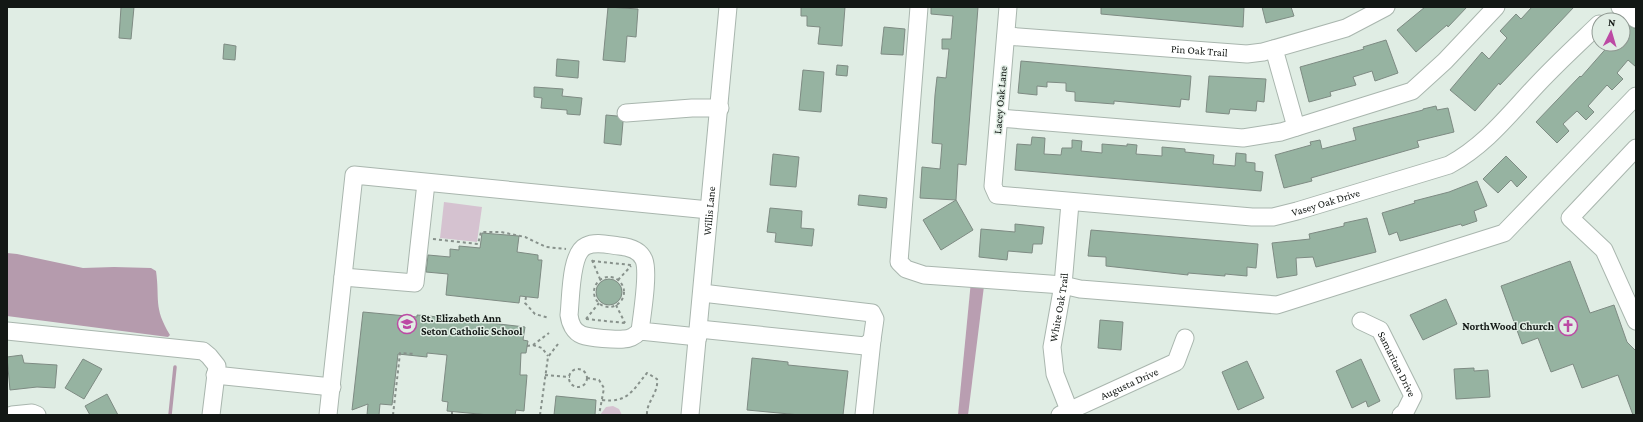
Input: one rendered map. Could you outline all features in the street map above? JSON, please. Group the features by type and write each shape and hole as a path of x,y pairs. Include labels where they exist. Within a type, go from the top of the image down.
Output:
{"street":[{"name":"Willis Lane","path":"690,415 720,108 728,7"},
{"path":"919,7 899,262 906,269 924,275 1063,285 1080,289 1277,305 1504,233 1636,96"},
{"name":"Lacey Oak Lane","path":"995,193 993,186 1008,7"},
{"name":"Pin Oak Trail","path":"1006,36 1247,54 1274,49 1346,28 1386,7"},
{"path":"999,118 1243,138 1281,132 1412,91 1445,61 1496,7"},
{"path":"1620,7 1636,19"},
{"name":"Vasey Oak Drive","path":"995,193 997,196 1012,198 1252,217 1273,216 1297,211 1449,164 1467,155 1482,143 1535,87 1591,32"},
{"path":"1274,49 1296,127"},
{"path":"626,113 692,108 720,108"},
{"path":"1636,148 1570,218 1604,250 1636,321"},
{"path":"328,415 354,175 709,210"},
{"path":"343,277 415,283 426,183"},
{"name":"White Oak Trail","path":"1064,412 1055,374 1052,347 1063,285 1070,203"},
{"path":"594,244 629,247 637,261 646,268 632,330 624,339 583,335 581,325 570,323 569,315 575,262 585,254 594,244"},
{"path":"702,293 872,313 875,318 864,415"},
{"name":"Samaritan Drive","path":"1361,321 1380,330 1413,396 1405,412 1401,415"},
{"path":"632,330 698,333 865,346 872,340"},
{"path":"7,331 199,349 206,353 215,363 216,375 211,415"},
{"name":"Augusta Drive","path":"1064,412 1176,362 1185,338"},
{"path":"216,375 332,387"},
{"path":"12,415 32,413 37,415"}],"path":[{"path":"420,238 478,244 481,232 501,232 533,240 546,247 570,249 585,254 637,261"},
{"path":"585,254 600,280"},
{"path":"618,280 637,261"},
{"path":"609,277 618,280 623,288 624,293 622,298 616,305 605,306 599,303 594,292 597,283 600,280 609,277"},
{"path":"526,297 525,303 535,314 549,318"},
{"path":"581,325 599,303"},
{"path":"616,305 632,330"},
{"path":"581,325 632,330"},
{"path":"527,346 533,345 549,333"},
{"path":"540,415 548,356 558,344"},
{"path":"533,345 542,348 548,356"},
{"path":"393,415 400,352 415,354"},
{"path":"575,370 580,370 585,373 587,378 586,384 578,387 571,383 570,377 575,370"},
{"path":"602,400 620,401 626,397 647,373 657,380 658,384 649,402 647,415"},
{"path":"545,375 570,377"},
{"path":"587,378 599,380 604,388 599,415"}],"shaded area":[{"path":"444,202 482,207 477,242 440,238"},
{"path":"7,253 83,268 151,268 156,271 159,310 170,335 168,337 7,316"},
{"path":"971,281 984,286 968,415 958,415"},
{"path":"613,406 619,409 622,415 600,415 606,407"}],"building":[{"path":"121,7 134,7 131,39 119,38"},
{"path":"608,7 638,9 636,37 627,36 625,62 603,60"},
{"path":"801,7 845,7 842,46 818,44 820,27 807,26 807,16 801,16"},
{"path":"931,7 978,7 966,165 958,164 956,200 920,198 922,167 940,169 942,144 932,143 935,95 937,77 946,78 949,49 942,49 942,39 951,39 953,16 931,14"},
{"path":"1101,7 1244,7 1243,27 1101,14"},
{"path":"1262,7 1291,7 1294,16 1266,23"},
{"path":"1425,7 1467,7 1448,27 1447,25 1416,52 1397,30"},
{"path":"1532,7 1574,7 1500,85 1499,83 1475,111 1450,90 1482,52 1489,59 1507,38 1500,31 1516,14 1521,19"},
{"path":"884,27 905,29 903,55 881,54"},
{"path":"1631,27 1636,29 1636,67 1628,60 1617,73 1623,79 1612,90 1607,85 1588,106 1594,112 1586,120 1577,111 1563,124 1569,131 1557,143 1536,122 1580,76 1581,77 1603,52 1631,52"},
{"path":"1386,40 1398,73 1375,81 1372,71 1353,77 1356,85 1330,92 1331,96 1309,102 1300,67 1364,49 1363,47"},
{"path":"224,44 236,46 235,60 223,59"},
{"path":"557,59 579,61 578,78 556,76"},
{"path":"1021,61 1191,76 1189,100 1181,99 1180,107 1114,101 1114,104 1075,101 1075,92 1066,91 1066,83 1047,82 1047,87 1037,86 1037,95 1018,93"},
{"path":"837,65 848,66 847,76 836,75"},
{"path":"803,70 824,72 821,112 799,110"},
{"path":"1209,76 1266,79 1264,102 1257,101 1256,111 1230,109 1229,114 1206,112"},
{"path":"534,87 563,89 562,96 582,98 580,115 567,114 567,110 541,108 542,98 534,97"},
{"path":"1436,106 1437,110 1448,108 1454,132 1417,141 1419,147 1311,178 1312,181 1284,188 1275,155 1311,145 1310,142 1320,140 1322,149 1356,140 1353,128"},
{"path":"606,115 617,116 623,122 621,145 604,143"},
{"path":"1032,137 1045,138 1044,154 1061,155 1062,148 1072,148 1072,140 1082,141 1081,151 1102,153 1102,144 1127,146 1127,144 1137,145 1136,154 1162,156 1162,147 1185,149 1185,152 1214,155 1213,164 1235,166 1236,153 1246,154 1246,162 1255,163 1255,171 1263,172 1261,191 1015,170 1017,144 1031,145"},
{"path":"773,154 799,157 796,187 770,185"},
{"path":"1506,156 1527,177 1517,187 1511,180 1498,193 1483,179"},
{"path":"1477,181 1487,206 1474,211 1477,221 1400,241 1397,232 1389,235 1382,213 1415,203 1414,201 1449,192"},
{"path":"859,195 887,198 886,208 858,205"},
{"path":"956,200 973,230 941,250 923,220"},
{"path":"770,208 802,211 801,228 814,229 812,246 775,242 776,233 767,232"},
{"path":"1367,218 1376,252 1316,267 1313,257 1296,258 1297,275 1277,278 1272,243 1310,239 1309,234 1344,226 1344,223"},
{"path":"1015,224 1044,227 1042,244 1033,244 1032,253 1008,251 1007,260 979,257 981,229 1015,232"},
{"path":"1091,230 1258,244 1256,268 1247,267 1247,276 1225,274 1225,276 1188,273 1188,275 1106,266 1106,257 1088,256"},
{"path":"482,233 519,236 517,252 538,255 538,260 542,260 538,298 520,296 519,303 446,295 448,274 426,272 428,255 450,257 450,249 459,250 459,246 480,248"},
{"name":"NorthWood Church","path":"1570,261 1590,313 1614,305 1627,342 1636,351 1636,415 1633,415 1618,375 1582,388 1573,364 1551,372 1538,338 1522,344 1501,286"},
{"path":"609,279 618,283 622,292 618,301 609,305 600,301 596,292 600,283"},
{"path":"1446,299 1457,324 1423,340 1410,315"},
{"name":"St. Elizabeth Ann Seton Catholic School","path":"363,312 417,317 417,315 429,316 525,327 523,340 528,341 526,353 521,353 520,375 527,375 524,411 516,410 515,415 489,415 447,411 448,402 442,401 447,355 427,353 427,357 398,354 392,405 380,404 379,415 367,415 368,404 352,410"},
{"path":"1100,320 1123,322 1121,350 1098,348"},
{"path":"22,355 24,363 57,365 55,388 37,387 10,390 7,357"},
{"path":"752,358 788,362 788,365 848,371 843,415 800,415 747,410"},
{"path":"83,359 102,369 84,399 65,388"},
{"path":"1361,359 1380,401 1368,407 1366,401 1352,408 1336,371"},
{"path":"1247,361 1264,398 1238,410 1222,372"},
{"path":"1474,368 1474,371 1488,370 1490,397 1456,399 1454,369"},
{"path":"107,394 118,415 90,415 85,406"},
{"path":"556,396 596,400 595,415 554,415"}],"waterway":[{"path":"170,415 175,367"}],"place":[{"name":"St. Elizabeth Ann Seton Catholic School","path":"407,324"},
{"name":"NorthWood Church","path":"1568,326"}]}
